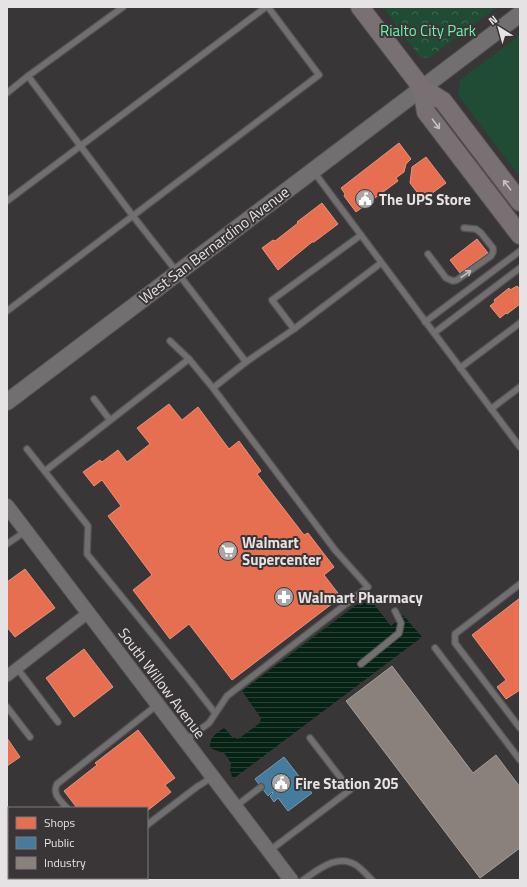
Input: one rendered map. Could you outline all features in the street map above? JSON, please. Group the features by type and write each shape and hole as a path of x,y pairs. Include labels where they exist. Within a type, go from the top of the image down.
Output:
{"main road":[{"path":"360,7 422,88 442,100 520,202"},
{"name":"West San Bernardino Avenue","path":"7,402 520,14"},
{"path":"422,88 426,112 520,235"}],"street":[{"name":"South Willow Avenue","path":"7,506 291,880"},
{"path":"7,676 88,613"}],"lane":[{"path":"7,93 123,7"},
{"path":"7,201 267,7 320,75 7,311"},
{"path":"28,76 133,216 246,362"},
{"path":"313,170 425,322 520,447"},
{"path":"428,254 446,278 453,281 457,280 491,256 493,252 492,248 481,233 476,230 464,228"},
{"path":"294,329 272,300 361,235"},
{"path":"425,322 520,251"},
{"path":"213,388 246,362 294,329 381,262"},
{"path":"434,333 520,268"},
{"path":"460,368 520,323"},
{"path":"170,341 189,359 213,388 335,550 368,587 227,696 209,723 185,741"},
{"path":"45,471 189,359"},
{"path":"491,409 520,387"},
{"path":"94,399 110,420"},
{"path":"27,449 88,526 87,554 192,682 215,713"},
{"path":"7,544 26,531"},
{"path":"520,584 455,634 455,644 520,728"},
{"path":"361,664 399,633 401,623 395,611"},
{"path":"434,648 520,760"},
{"path":"17,668 58,722"},
{"path":"65,807 56,794 55,788 57,784 158,705"},
{"path":"7,707 30,737"},
{"path":"269,851 350,790 310,738"},
{"path":"148,824 212,777"},
{"path":"235,807 261,787"},
{"path":"303,880 323,866 339,861 346,861 356,865 372,880"}],"green space":[{"name":"Rialto City Park","path":"383,7 497,7 429,58 420,57"},
{"path":"520,35 520,177 458,95 460,80"}],"shaded area":[{"path":"369,598 391,626 403,615 422,637 233,779 230,770 231,763 225,754 210,748 210,744 214,736 224,728 232,737 238,739 260,723 261,718 242,691 356,605"}],"building: Shops":[{"path":"399,143 411,159 406,164 404,172 396,178 398,181 356,212 344,196 345,194 341,188"},
{"path":"426,157 446,183 423,200 410,183 412,167"},
{"path":"322,203 338,224 312,242 278,270 262,248 273,240 275,241"},
{"path":"477,239 488,253 460,273 450,260"},
{"path":"517,286 520,289 520,304 500,318 490,306 495,302 494,300 509,288 510,290"},
{"name":"Walmart Supercenter","path":"169,404 182,420 198,407 229,449 239,441 261,471 257,474 304,535 308,533 334,567 324,575 341,597 232,680 189,624 170,639 133,590 152,575 108,516 121,506 102,480 94,486 83,472 100,460 102,462 118,450 127,462 150,444 137,428"},
{"path":"25,569 55,608 15,637 7,627 7,582"},
{"path":"520,598 520,690 506,699 497,687 506,680 472,635"},
{"path":"84,649 113,687 74,717 46,678"},
{"path":"138,730 175,778 165,785 171,792 148,810 148,807 76,807 64,791 97,765 95,763"},
{"path":"7,738 20,757 7,766"}],"building: Public":[{"name":"Fire Station 205","path":"284,757 312,793 288,811 278,798 274,802 270,796 273,793 272,792 268,796 255,779"}],"building: Industry":[{"path":"392,666 473,773 496,755 520,787 520,848 480,878 346,701"}],"waterway":[{"path":"95,879 102,880"}],"place":[{"name":"The UPS Store","path":"365,199"},
{"name":"Walmart Supercenter","path":"228,551"},
{"name":"Walmart Pharmacy","path":"284,597"},
{"name":"Fire Station 205","path":"281,783"}]}
